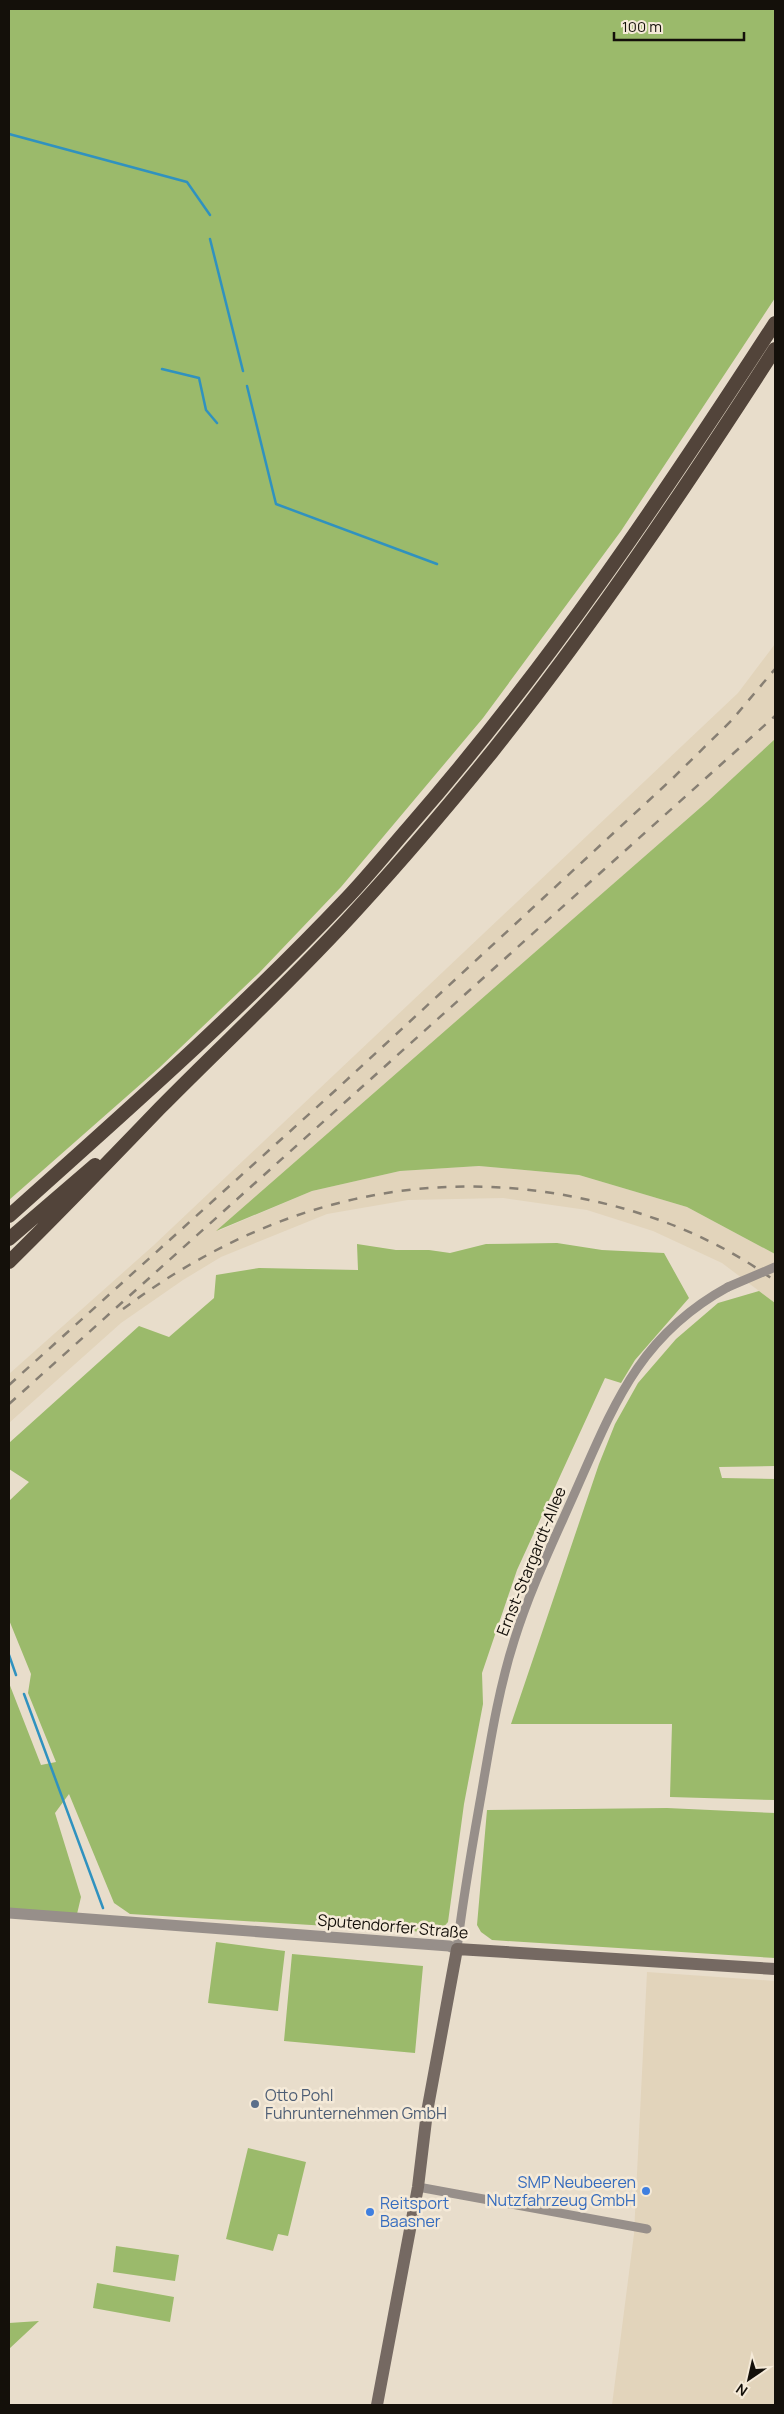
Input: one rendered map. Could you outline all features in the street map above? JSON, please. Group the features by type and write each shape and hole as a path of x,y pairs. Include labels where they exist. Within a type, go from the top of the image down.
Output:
{"highway":[{"path":"9,1216 186,1057 270,976 348,897 437,796 522,691 604,581 675,477 775,323"},
{"path":"9,1262 91,1182 160,1108 359,907 491,753 616,589 685,488 775,349"},
{"path":"9,1239 160,1108"},
{"path":"9,1211 32,1196"}],"main road":[{"name":"Sputendorfer Straße","path":"458,1949 775,1969"},
{"path":"377,2405 418,2187 427,2112 458,1949"}],"street":[{"name":"Ernst-Stargardt-Allee","path":"458,1949 464,1893 500,1691 514,1639 538,1577 603,1428 631,1375 654,1344 676,1323 700,1304 728,1286 775,1267"},
{"name":"Sputendorfer Straße","path":"9,1913 420,1944 458,1949"},
{"path":"418,2187 647,2229"}],"shaded area":[{"path":"775,644 775,739 708,801 218,1231 312,1191 400,1171 479,1166 579,1175 687,1207 775,1254 775,1303 722,1263 653,1231 587,1210 503,1198 408,1200 327,1214 221,1257 183,1280 121,1323 9,1423 9,1374 154,1245 738,693"},
{"path":"647,1972 775,1981 775,2405 612,2405 634,2234"}],"green space":[{"path":"9,9 775,9 775,298 621,531 483,718 341,887 259,973 159,1068 9,1200"},
{"path":"775,739 775,1254 687,1207 579,1175 479,1166 400,1171 312,1191 216,1231 708,801"},
{"path":"557,1243 602,1250 664,1253 689,1298 635,1360 621,1383 605,1378 517,1570 482,1673 483,1704 464,1804 448,1922 441,1930 426,1932 130,1914 114,1903 69,1794 55,1813 81,1897 77,1914 9,1909 9,1683 41,1765 56,1762 28,1693 31,1674 9,1620 9,1501 29,1482 9,1469 9,1443 139,1326 169,1337 214,1298 216,1275 259,1268 358,1270 357,1244 396,1250 429,1250 450,1253 486,1244"},
{"path":"759,1291 775,1303 775,1466 719,1467 722,1478 775,1479 775,1800 670,1797 672,1724 511,1724 599,1464 615,1424 638,1383 676,1339 718,1303"},
{"path":"667,1808 775,1813 775,1958 492,1940 481,1932 477,1925 487,1810"},
{"path":"216,1942 285,1951 278,2011 208,2003"},
{"path":"292,1954 423,1966 415,2053 284,2041"},
{"path":"248,2148 306,2162 288,2236 278,2234 273,2251 226,2239"},
{"path":"116,2246 179,2255 175,2281 113,2272"},
{"path":"97,2283 174,2297 170,2322 93,2308"},
{"path":"39,2321 9,2349 9,2323"}],"waterway":[{"path":"9,134 187,182 210,215"},
{"path":"210,239 243,371"},
{"path":"162,369 199,378 206,410 217,423"},
{"path":"247,386 276,504 437,564"},
{"path":"9,1655 16,1675"},
{"path":"24,1694 103,1908"}],"railway":[{"path":"9,1385 338,1088 673,778 732,720 775,669"},
{"path":"9,1404 775,716"},
{"path":"123,1309 176,1273 230,1243 286,1219 344,1202 403,1191 464,1187 526,1190 589,1200 638,1213 663,1221 710,1241 775,1281"}],"place":[{"name":"Otto Pohl Fuhrunternehmen GmbH","path":"255,2104"},
{"name":"SMP Neubeeren Nutzfahrzeug GmbH","path":"646,2191"},
{"name":"Reitsport Baasner","path":"370,2212"}]}
